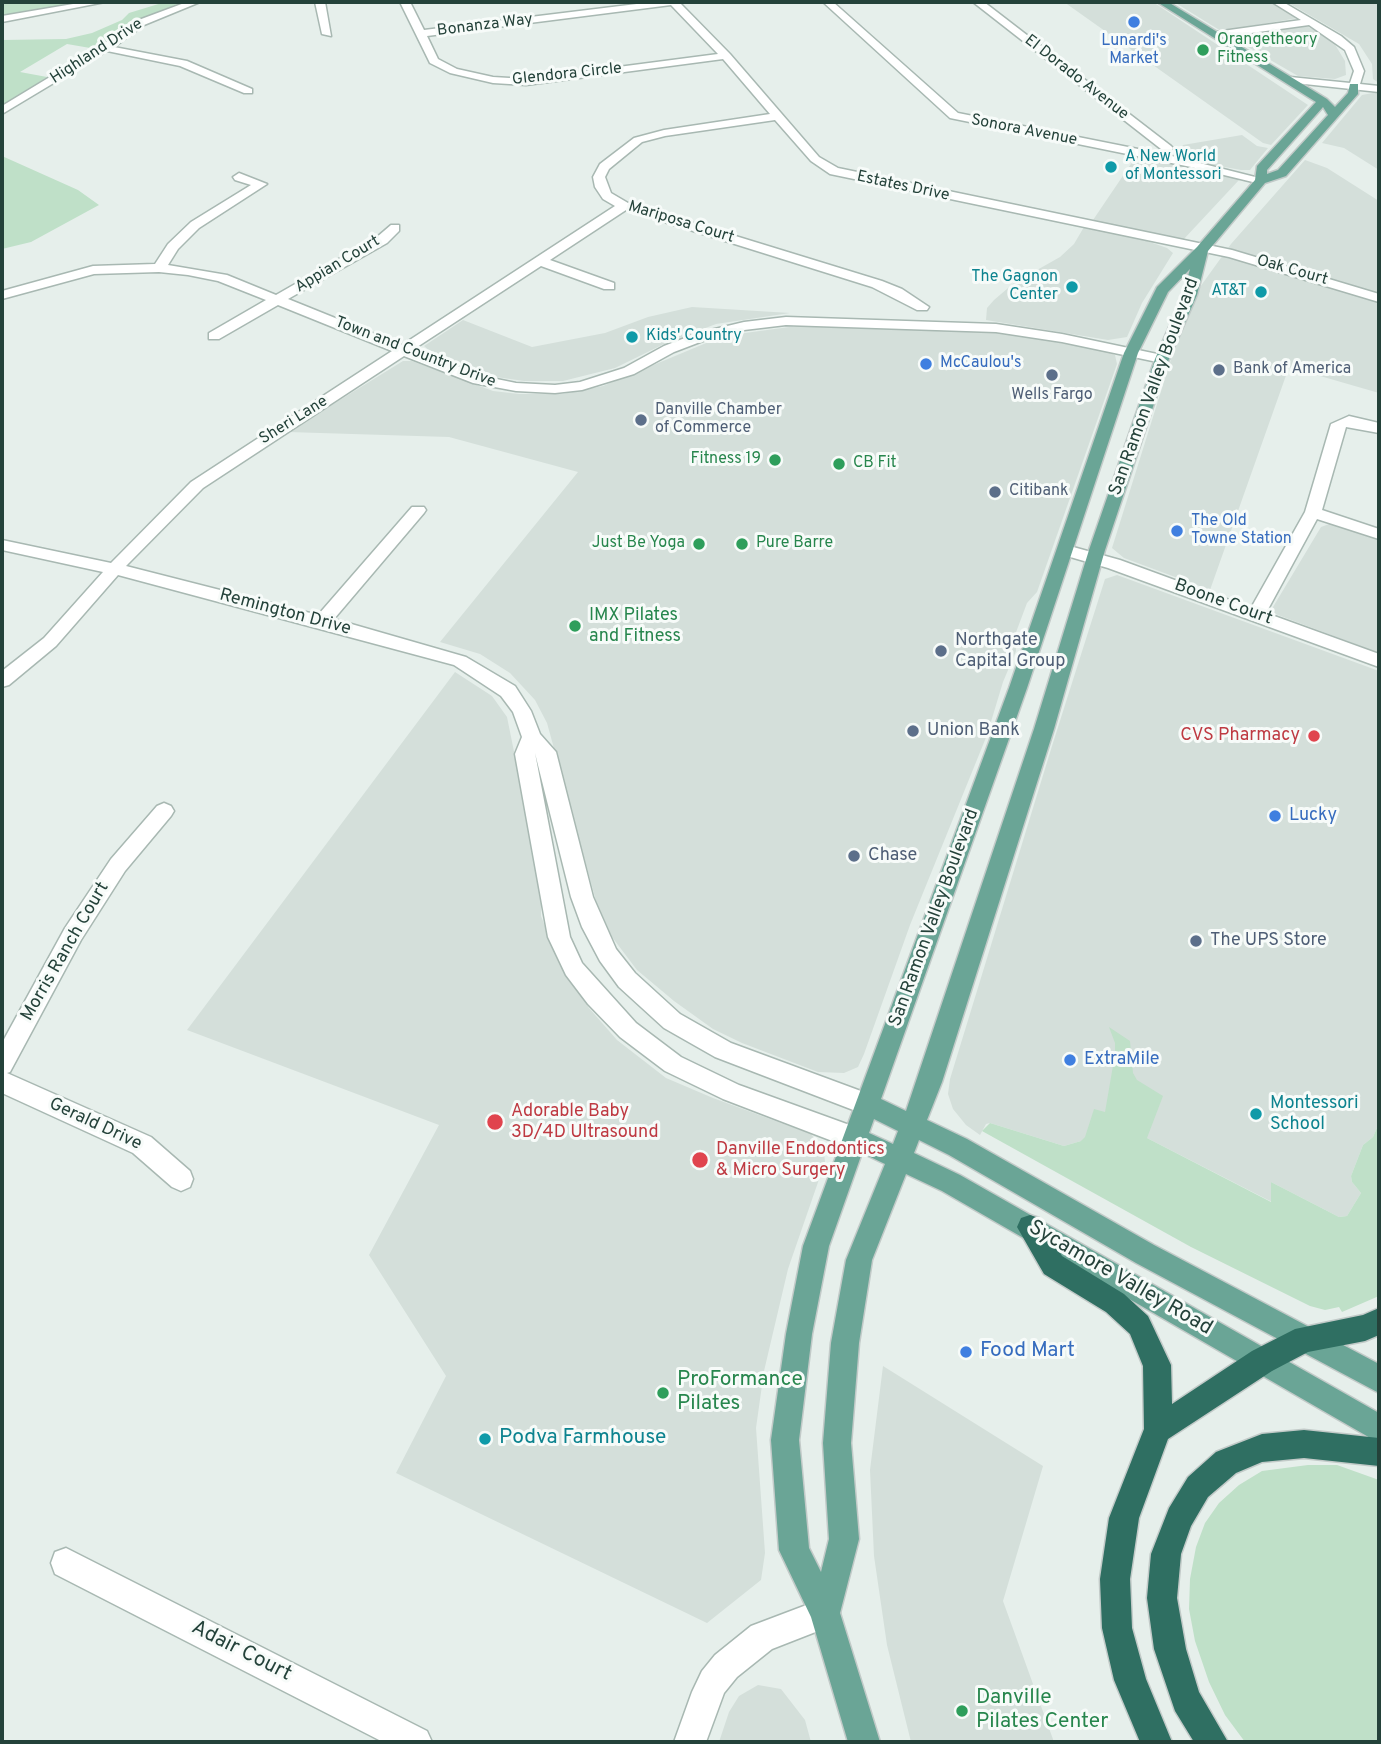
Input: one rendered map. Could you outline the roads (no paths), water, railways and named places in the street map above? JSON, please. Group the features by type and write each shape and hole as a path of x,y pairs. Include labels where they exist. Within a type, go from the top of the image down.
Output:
{"highway":[{"path":"1030,1227 1053,1265 1115,1303 1139,1325 1157,1365 1158,1429 1124,1518 1115,1580 1117,1628 1130,1681 1156,1742"},
{"path":"1158,1429 1262,1361 1305,1339 1365,1328 1379,1321"},
{"path":"1212,1742 1186,1700 1170,1649 1163,1598 1166,1554 1179,1518 1198,1487 1226,1462 1262,1448 1304,1444 1379,1452"}],"main road":[{"path":"1162,2 1323,101 1330,107 1333,115"},
{"name":"San Ramon Valley Boulevard","path":"864,1742 825,1613 794,1550 785,1440 799,1334 816,1246 857,1139 1066,550 1131,353 1162,290 1202,250 1261,180 1282,173 1353,94 1354,86"},
{"name":"San Ramon Valley Boulevard","path":"1261,180 1261,169 1323,101"},
{"name":"San Ramon Valley Boulevard","path":"825,1613 844,1539 837,1443 845,1343 859,1260 930,1082 1095,558 1162,359 1190,295 1202,250"},
{"name":"Sycamore Valley Road","path":"869,1105 913,1124 1368,1373"},
{"name":"Sycamore Valley Road","path":"857,1139 899,1157 1030,1227 1379,1429"}],"street":[{"path":"2,19 100,2"},
{"name":"Highland Drive","path":"2,111 105,48 140,23 195,2"},
{"path":"320,2 327,34"},
{"name":"Glendora Circle","path":"405,2 434,61 454,71 507,82 526,82 726,56"},
{"name":"Bonanza Way","path":"420,34 674,2"},
{"name":"Estates Drive","path":"674,2 726,56 815,159 834,171 1202,250"},
{"name":"Sonora Avenue","path":"828,2 954,116 1161,157 1261,180"},
{"name":"El Dorado Avenue","path":"978,2 1167,148 1161,157"},
{"path":"1277,2 1350,49 1359,71 1354,86"},
{"path":"1215,35 1311,22"},
{"path":"105,48 183,63 248,91"},
{"path":"1290,80 1379,89"},
{"name":"San Ramon Valley Boulevard","path":"1323,101 1354,86"},
{"name":"Mariposa Court","path":"779,116 664,133 638,140 607,164 599,177 601,187 607,196 624,205 877,284 922,307"},
{"path":"159,268 173,247 195,225 261,184 239,177"},
{"name":"Sheri Lane","path":"2,681 50,642 171,508 197,485 624,205"},
{"name":"Appian Court","path":"214,337 382,240 395,228"},
{"name":"Oak Court","path":"1202,250 1232,254 1379,298"},
{"path":"540,261 609,286"},
{"name":"Town and Country Drive","path":"2,295 93,270 159,268 205,274 496,385 555,389 582,386 629,371 669,349 703,336 744,326 786,321 996,328 1049,335 1162,359"},
{"path":"1256,615 1313,512 1339,424 1349,421 1363,422 1379,428"},
{"path":"322,622 418,510"},
{"path":"1313,512 1379,534"},
{"name":"Remington Drive","path":"2,545 116,569 322,622 460,661 487,676 509,691 522,711 532,737 546,752 582,897 593,927 608,955 627,980 672,1021 723,1050 869,1105"},
{"name":"Boone Court","path":"1066,550 1256,615 1379,661"},
{"path":"532,737 524,754 559,937 574,969 596,997 628,1030 673,1064 731,1092 857,1139"},
{"name":"Morris Ranch Court","path":"2,1065 73,934 118,865 164,811"},
{"name":"Gerald Drive","path":"2,1082 142,1145 181,1180"},
{"name":"Adair Court","path":"66,1563 416,1742"},
{"path":"690,1742 713,1682 726,1667 762,1637 825,1613"}],"place":[{"name":"Lunardi's Market","path":"1134,22"},
{"name":"Orangetheory Fitness","path":"1203,50"},
{"name":"A New World of Montessori","path":"1111,167"},
{"name":"The Gagnon Center","path":"1072,287"},
{"name":"AT&T","path":"1261,292"},
{"name":"Kids' Country","path":"632,337"},
{"name":"McCaulou's","path":"926,364"},
{"name":"Bank of America","path":"1219,370"},
{"name":"Wells Fargo","path":"1052,375"},
{"name":"Danville Chamber of Commerce","path":"641,420"},
{"name":"Fitness 19","path":"775,460"},
{"name":"CB Fit","path":"839,464"},
{"name":"Citibank","path":"995,492"},
{"name":"The Old Towne Station","path":"1177,531"},
{"name":"Just Be Yoga","path":"699,544"},
{"name":"Pure Barre","path":"742,544"},
{"name":"IMX Pilates and Fitness","path":"575,626"},
{"name":"Northgate Capital Group","path":"941,651"},
{"name":"Union Bank","path":"913,731"},
{"name":"CVS Pharmacy","path":"1314,736"},
{"name":"Lucky","path":"1275,816"},
{"name":"Chase","path":"854,856"},
{"name":"The UPS Store","path":"1196,941"},
{"name":"ExtraMile","path":"1070,1060"},
{"name":"Montessori School","path":"1256,1114"},
{"name":"Adorable Baby 3D/4D Ultrasound","path":"495,1122"},
{"name":"Danville Endodontics & Micro Surgery","path":"700,1160"},
{"name":"Food Mart","path":"966,1352"},
{"name":"ProFormance Pilates","path":"663,1393"},
{"name":"Podva Farmhouse","path":"485,1439"},
{"name":"Danville Pilates Center","path":"962,1711"}]}
